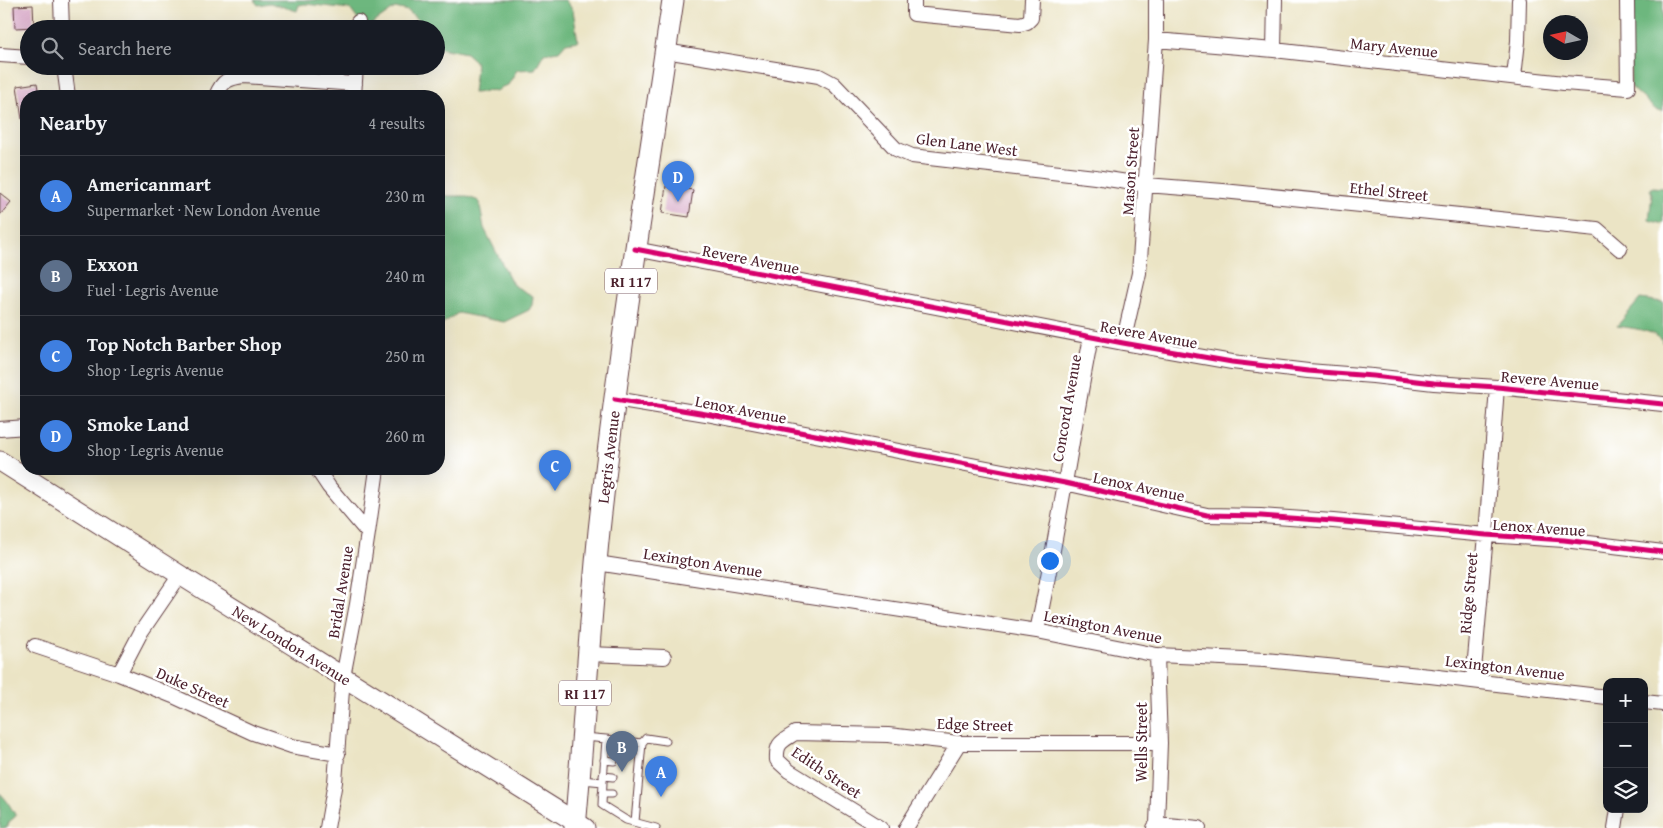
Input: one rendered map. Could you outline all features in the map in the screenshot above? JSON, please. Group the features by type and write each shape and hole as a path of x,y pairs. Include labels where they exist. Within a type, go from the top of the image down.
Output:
{"main road":[{"name":"Legris Avenue","path":"579,826 579,780 582,737 604,485 636,249 673,0"},
{"name":"New London Avenue","path":"0,461 20,474"},
{"name":"New London Avenue","path":"22,475 579,826"}],"street":[{"path":"61,0 62,20"},
{"path":"914,7 1020,24 1027,22 1031,18 1032,0"},
{"name":"Mason Street","path":"1123,343 1139,273 1156,40 1156,0"},
{"path":"1274,50 1275,0"},
{"path":"1514,77 1518,40 1519,0"},
{"name":"Mary Avenue","path":"1156,40 1274,50 1564,83 1628,88 1627,0"},
{"name":"Glen Lane West","path":"665,51 819,76 834,84 896,150 912,156 1146,185"},
{"path":"0,55 20,56"},
{"path":"65,75 67,90"},
{"path":"218,90 220,85 233,77 244,76 354,90 355,75"},
{"name":"Ethel Street","path":"1146,185 1223,191 1597,229 1620,250"},
{"name":"Revere Avenue","path":"636,249 1091,337 1232,362 1434,384 1497,387 1663,404"},
{"name":"Concord Avenue","path":"1037,631 1052,563 1091,337"},
{"name":"Ridge Street","path":"1473,681 1497,387"},
{"name":"Lenox Avenue","path":"615,399 706,414 1065,483 1207,515 1261,516 1333,521 1486,536 1564,540 1663,552"},
{"path":"0,429 20,427"},
{"name":"Bridal Avenue","path":"321,475 368,533 344,677 338,754 328,828"},
{"path":"368,533 376,475"},
{"name":"Lexington Avenue","path":"597,563 1037,631 1157,655 1265,660 1603,697"},
{"path":"119,674 141,632 180,575"},
{"name":"Duke Street","path":"35,646 119,674 173,696 253,733 290,746 338,754"},
{"path":"589,654 664,657"},
{"name":"Wells Street","path":"1155,826 1160,743 1157,655"},
{"path":"1648,702 1663,704"},
{"name":"Edge Street","path":"789,737 795,733 888,735 959,743 1160,743"},
{"name":"Edith Street","path":"789,737 783,740 776,751 777,760 789,771 881,828"},
{"path":"906,828 959,743"},
{"path":"1615,828 1617,813"},
{"path":"1155,826 1199,828"}],"lane":[{"path":"582,737 642,743"},
{"path":"635,822 633,796 636,763 642,743 646,738 666,741"},
{"path":"606,739 602,805 626,820 656,828"},
{"path":"604,760 614,761"},
{"path":"579,780 613,777"},
{"path":"602,794 612,794"}],"green space":[{"path":"254,0 565,0 573,10 578,41 566,43 559,51 544,53 535,69 517,70 508,85 497,91 473,93 475,61 466,53 445,49 445,20 418,20 408,11 395,8 378,20 358,20 350,9 305,4 299,5 297,11 270,3 258,5"},
{"path":"1628,0 1663,0 1663,111 1656,110 1631,87"},
{"path":"1653,187 1663,188 1663,224 1649,220 1652,194 1650,189"},
{"path":"445,195 465,196 479,201 484,228 513,285 533,296 532,305 529,310 504,322 458,313 445,322"},
{"path":"1640,299 1663,302 1663,343 1649,332 1617,326"},
{"path":"0,793 16,816 9,822 7,828 0,828"}],"building":[{"path":"33,5 34,20 20,20 20,28 15,28 14,6"},
{"path":"37,83 38,90 20,90 20,106 17,86"},
{"path":"666,186 693,190 689,217 662,213"},
{"path":"0,193 11,202 0,215"}],"cycle path":[{"path":"635,249 1123,343 1232,362 1308,371 1497,387 1663,404"},
{"path":"615,399 706,414 1065,483 1207,515 1261,516 1333,521 1564,540 1663,552"}],"place":[{"name":"Smoke Land","path":"678,202"},
{"name":"Top Notch Barber Shop","path":"555,491"},
{"name":"Exxon","path":"622,772"},
{"name":"Americanmart","path":"661,797"}]}
